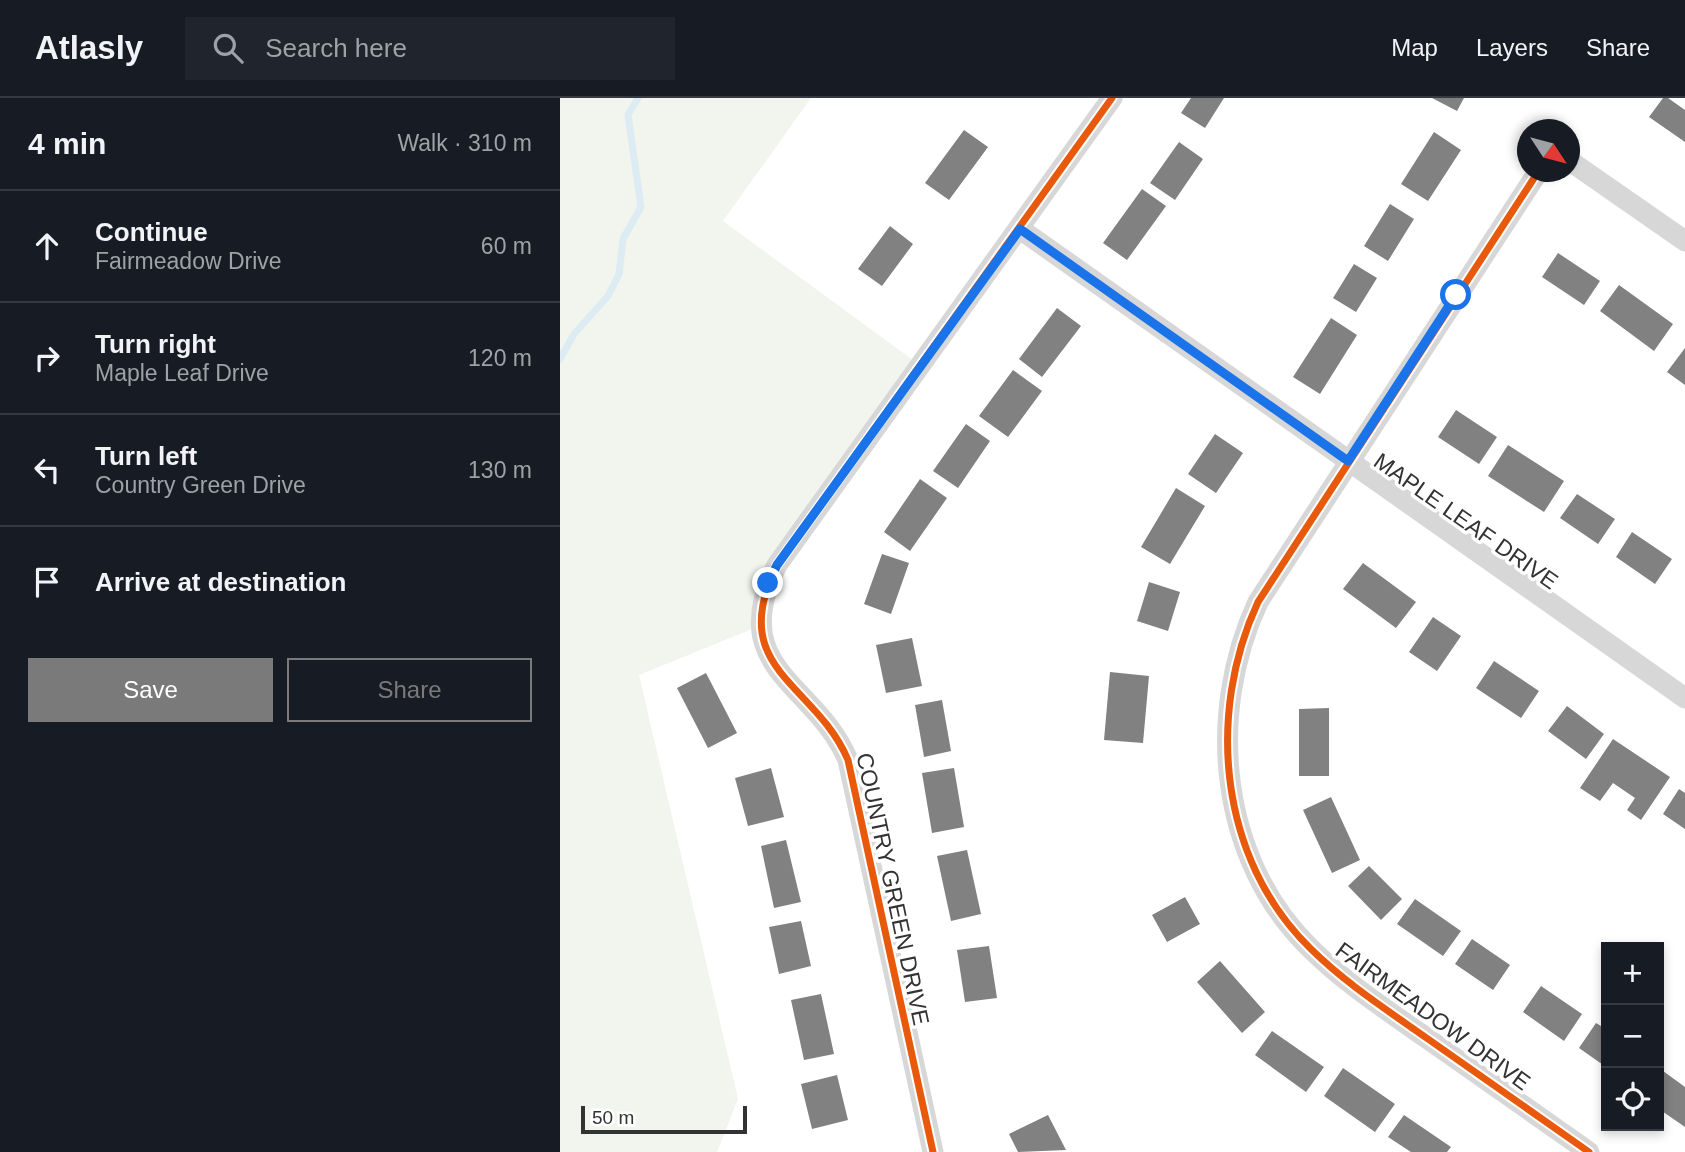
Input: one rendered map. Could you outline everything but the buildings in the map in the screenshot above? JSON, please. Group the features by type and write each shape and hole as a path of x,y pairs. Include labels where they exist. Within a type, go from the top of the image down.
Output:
{"street":[{"name":"COUNTRY GREEN DRIVE","path":"933,1152 848,760 830,726 791,688 774,667 765,644 762,609 768,583 777,565 1112,98"},
{"path":"1580,168 1685,241"},
{"name":"FAIRMEADOW DRIVE","path":"1531,182 1274,575 1240,646 1230,688 1226,743 1232,801 1249,853 1258,875 1290,925 1308,947 1350,984 1588,1152"},
{"name":"MAPLE LEAF DRIVE","path":"1020,229 1685,698"}],"shaded area":[{"path":"560,98 811,98 723,221 921,366 777,565 762,625 639,675 738,1099 717,1152 560,1152"}],"waterway":[{"path":"560,359 574,334 608,296 619,274 623,239 641,207 628,115 638,98"}],"cycle path":[{"path":"933,1152 848,760 816,711 781,673 768,652 762,629 764,600 777,565 1112,98"},
{"path":"1531,182 1258,602 1242,645 1231,691 1228,737 1230,784 1240,829 1256,872 1280,912 1310,948 1367,996 1589,1152"}],"route":[{"path":"768,583 777,565 1020,229 1348,461 1456,295"}]}
